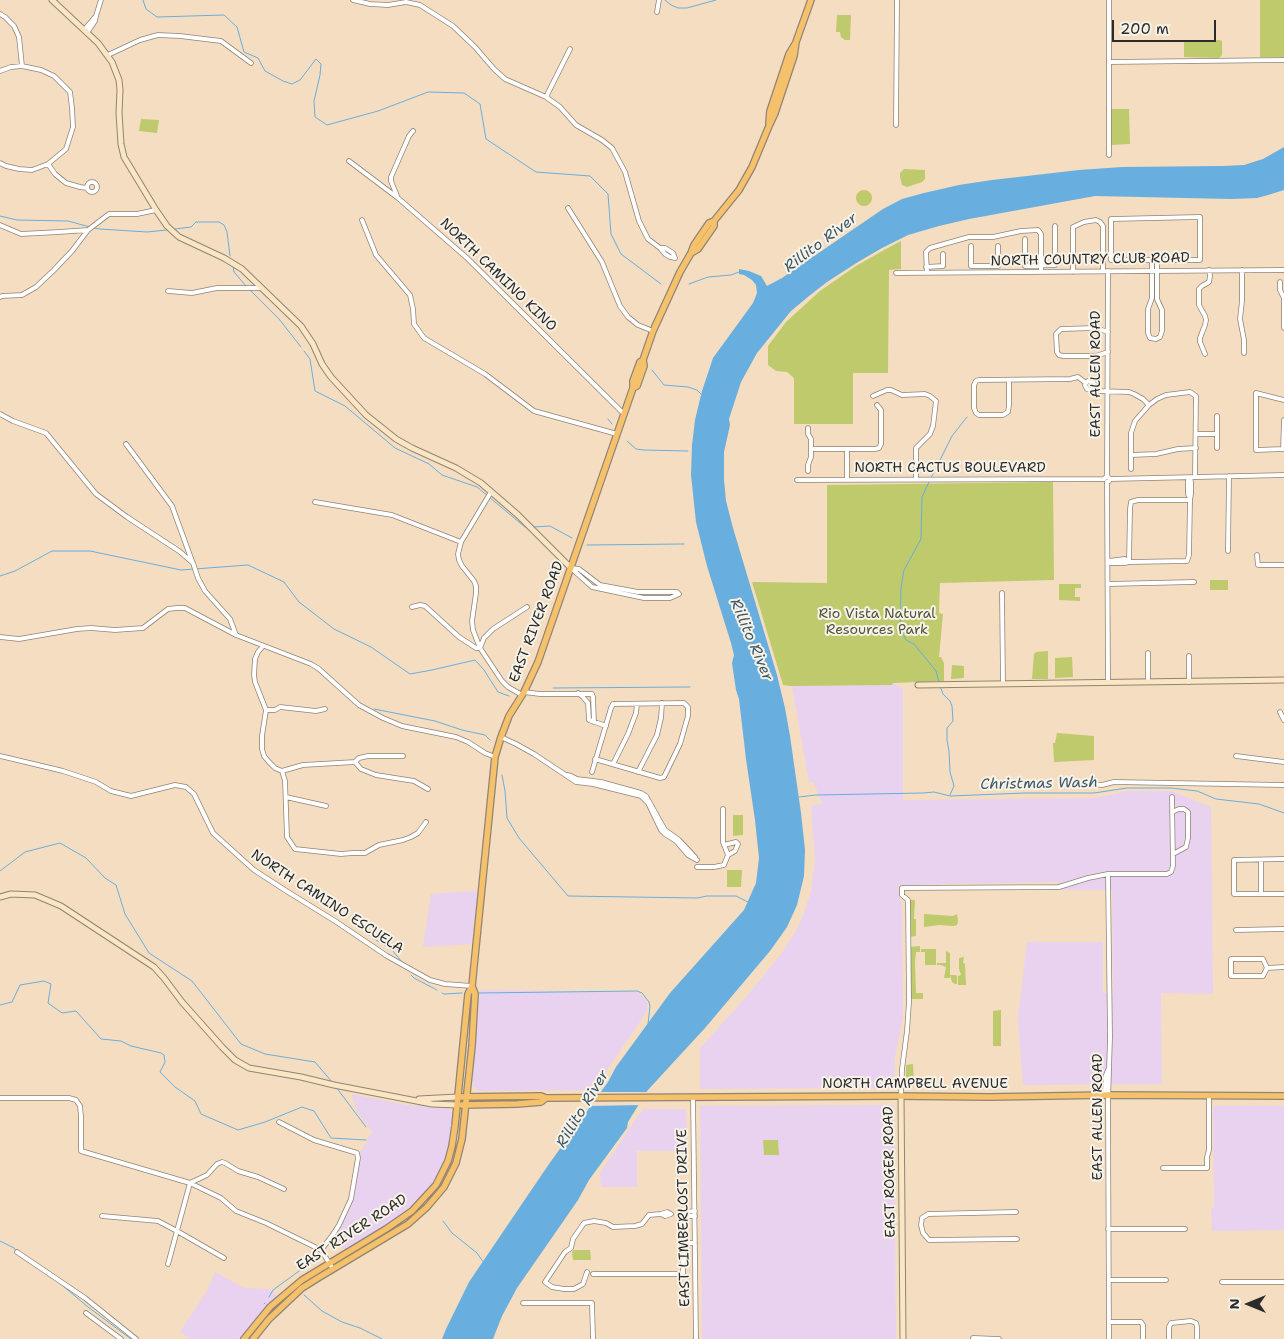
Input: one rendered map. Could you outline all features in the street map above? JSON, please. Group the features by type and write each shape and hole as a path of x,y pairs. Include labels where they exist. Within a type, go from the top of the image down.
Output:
{"main road":[{"name":"EAST RIVER ROAD","path":"244,1339 251,1328 273,1304 302,1280 412,1211 431,1192 442,1174 450,1154 455,1126 468,994 472,986 495,757 500,737 538,662 633,388 637,386 644,366 643,360 653,331 680,272 691,253 698,249 714,226 714,221 740,190 748,176 768,126 770,111 789,54 796,42 811,0"},
{"name":"EAST RIVER ROAD","path":"253,1339 294,1295 318,1278 408,1224 422,1212 444,1187 456,1163 462,1139 471,1060 475,994 472,986"},
{"name":"NORTH CAMPBELL AVENUE","path":"458,1097 1284,1096"},
{"name":"NORTH CAMPBELL AVENUE","path":"457,1105 517,1104 541,1102 546,1098"}],"street":[{"path":"52,0 86,31 112,62 119,80 120,129 124,157 167,226 179,237 233,262 242,269 301,326 331,377 366,415 396,439 466,473 481,483 518,515 571,568 592,588 644,598 670,598 680,594 677,592 638,592 600,585 579,569 571,568"},
{"path":"86,31 95,21 101,0"},
{"path":"353,0 370,4 388,5 406,2 420,5 453,26 476,47 505,79 546,97 560,107 576,125 602,140 612,148 625,172 638,221 648,239 660,248 673,252 675,258 685,264"},
{"path":"657,12 659,0"},
{"path":"896,126 897,0"},
{"path":"1109,0 1109,155"},
{"path":"0,14 14,26 19,37 22,66"},
{"path":"108,55 140,40 158,35 180,36 221,41 251,62"},
{"path":"546,97 570,49"},
{"path":"1109,62 1284,60"},
{"path":"0,71 22,66 48,72 54,76 70,92 73,127 66,149 48,164 32,170 19,169 0,163"},
{"path":"398,198 391,181 391,176 409,136 414,132"},
{"name":"NORTH CAMINO KINO","path":"349,161 398,198 467,258 624,414"},
{"path":"48,164 55,174 66,183 87,188"},
{"path":"568,208 602,262 620,306 628,317 638,325 653,331"},
{"path":"0,297 22,295 36,287 72,251 88,230 108,214 136,214 156,210"},
{"path":"1200,217 1200,260 1154,261 1111,260 1111,219 1200,217"},
{"path":"362,220 376,255 410,295 414,324 424,338 484,374 534,411 617,434"},
{"name":"EAST ALLEN ROAD","path":"1074,272 1074,227 1084,222 1096,220 1104,226 1108,332 1108,682"},
{"path":"0,225 21,234 88,230"},
{"path":"1025,239 1025,266 1055,265 1055,226"},
{"path":"926,273 927,249 971,237 993,237 1029,230 1038,230 1041,234 1041,272"},
{"path":"971,246 971,266 998,266 998,246"},
{"path":"926,267 943,266 943,254"},
{"path":"1154,261 1152,298 1148,309 1148,333 1150,338 1156,339 1160,337 1162,331 1162,310 1157,299 1154,271"},
{"path":"983,272 984,266"},
{"path":"1205,354 1200,338 1206,320 1199,305 1199,290 1210,280 1209,270"},
{"path":"1242,270 1240,319 1244,354"},
{"name":"NORTH COUNTRY CLUB ROAD","path":"896,273 1284,270"},
{"path":"1280,282 1280,290 1284,298 1284,328"},
{"path":"168,292 192,293 218,288 261,288"},
{"path":"1108,332 1096,328 1061,329 1056,334 1057,352 1059,355 1096,356 1108,352"},
{"path":"1009,380 1008,412 1002,415 979,415 976,413 974,408 974,383 979,380 1070,379 1078,377 1086,383 1087,389 1090,390 1094,387 1100,391 1134,394 1149,405"},
{"path":"873,396 891,390 902,395 924,394 936,401 933,426 930,434 916,448 916,479"},
{"path":"1132,469 1132,428 1134,421 1157,399 1166,395 1190,392 1196,396 1195,477"},
{"path":"1284,400 1256,393 1256,450 1283,449 1284,420"},
{"path":"812,449 847,450 879,448 881,444 881,410 877,405"},
{"path":"0,414 13,422 46,433 96,494 127,518 179,551 193,563"},
{"path":"1217,416 1217,448"},
{"path":"808,428 812,449 808,470"},
{"path":"1196,434 1217,434"},
{"path":"126,444 172,506 198,578 230,619 236,635"},
{"path":"1131,454 1156,454 1178,449 1196,448"},
{"path":"847,450 847,480"},
{"name":"NORTH CACTUS BOULEVARD","path":"797,480 1107,479 1284,475"},
{"path":"1228,551 1229,476"},
{"path":"1108,560 1111,563 1187,561 1189,555 1190,477"},
{"path":"491,492 461,542 458,554 459,560 476,586 472,621 473,630 480,648 502,681 508,687 523,694 592,694 594,697 594,722"},
{"path":"1129,562 1131,502 1138,500 1190,499"},
{"path":"315,502 392,515 461,542"},
{"path":"1258,555 1258,565 1284,565"},
{"path":"1108,584 1194,582"},
{"path":"1002,593 1003,684"},
{"path":"412,607 425,606 459,637 476,648 480,648"},
{"path":"480,648 484,638 493,629 527,607"},
{"path":"0,637 19,640 77,629 116,630 143,628 168,609 185,608 236,635 312,664 359,705 383,718 402,726 456,737 495,757"},
{"path":"263,646 255,659 254,675 266,710 262,749 264,756 275,768 282,771 303,765 355,762 359,758 368,756 403,756"},
{"path":"1148,653 1148,682"},
{"path":"1189,656 1189,682"},
{"path":"918,685 1284,680"},
{"path":"578,694 588,703 589,720 606,726"},
{"path":"638,772 657,735 662,703"},
{"path":"592,772 611,708 613,704 684,703 688,707 688,716 680,744 664,777 660,778 596,759"},
{"path":"613,764 628,734 636,713 637,704"},
{"path":"266,710 275,710 280,707 316,711 325,709"},
{"path":"1280,712 1284,720"},
{"path":"500,737 527,750 576,782 593,784 641,796 648,804 664,834 676,841 688,855 697,860 679,840 666,830 646,796 601,782 577,779 567,775"},
{"name":"NORTH CAMINO ESCUELA","path":"0,756 64,771 96,782 111,791 131,796 175,785 186,787 194,794 213,833 254,870 335,920 388,956 430,980 445,984 472,986"},
{"path":"1236,756 1284,762"},
{"path":"355,762 361,769 376,774 414,781 428,789"},
{"path":"282,771 286,781 287,837 295,849 341,854 364,853 379,845 403,840 418,832 426,822"},
{"path":"1069,785 1082,783 1102,785 1114,782 1284,785"},
{"path":"286,796 326,806"},
{"path":"1108,874 1167,874 1171,872 1173,866 1172,797"},
{"path":"697,867 714,868 724,866 728,855 723,842 722,809"},
{"path":"1172,812 1179,809 1184,809 1188,812 1186,847 1173,854"},
{"path":"724,845 733,842 737,843 737,848 728,855"},
{"path":"1284,859 1234,860 1234,894 1284,894"},
{"path":"1261,860 1261,894"},
{"name":"EAST ALLEN ROAD","path":"1108,874 1110,1036 1108,1095 1109,1339"},
{"name":"EAST ROGER ROAD","path":"903,1339 901,1096 909,1002 908,900 902,895 902,888 1059,887 1108,874"},
{"name":"NORTH CAMPBELL AVENUE","path":"0,897 10,894 35,895 61,906 154,967 222,1047 235,1060 249,1068 432,1104 457,1105"},
{"path":"1236,930 1284,930"},
{"path":"1231,959 1263,959 1267,968 1263,976 1231,976 1231,959"},
{"path":"1267,968 1284,967"},
{"path":"1097,1096 1105,1091 1108,1070"},
{"path":"1163,1168 1207,1168 1207,1157 1210,1150 1209,1096"},
{"name":"NORTH CAMPBELL AVENUE","path":"413,1100 458,1097"},
{"name":"EAST LIMBERLOST DRIVE","path":"693,1097 696,1339"},
{"path":"0,1098 73,1098 80,1106 81,1151 190,1183 221,1198 236,1211 266,1223 321,1250 333,1269"},
{"path":"279,1122 314,1140 357,1153 355,1181 351,1199 332,1236 321,1250"},
{"path":"190,1183 208,1175 217,1164 225,1162 238,1171 258,1177 284,1189"},
{"path":"168,1264 190,1183"},
{"path":"1016,1212 928,1214 922,1218 921,1225 923,1233 928,1240 1017,1239"},
{"path":"587,1272 583,1284 574,1289 552,1287 545,1282 565,1252 571,1248 573,1239 583,1224 594,1221 613,1226 635,1226 642,1224 649,1215 681,1214 685,1216 695,1214"},
{"path":"102,1216 158,1221 224,1258"},
{"path":"1108,1229 1185,1229"},
{"path":"593,1274 684,1274 683,1243 695,1243"},
{"path":"17,1252 85,1298 136,1339"},
{"path":"683,1252 695,1252"},
{"path":"1109,1280 1166,1280"},
{"path":"1222,1282 1284,1282"},
{"path":"523,1304 592,1303 593,1339"},
{"path":"86,1313 121,1339"},
{"path":"1169,1339 1171,1323 1191,1321 1198,1326 1198,1339"},
{"path":"1109,1322 1142,1322 1143,1339"},
{"path":"973,1338 999,1339"}],"shaded area":[{"path":"893,683 903,689 903,800 1094,798 1129,791 1171,791 1211,807 1213,994 1161,993 1162,1084 1023,1085 1018,1018 1027,942 1103,942 1103,993 1113,993 1112,890 1059,890 1058,882 898,885 902,904 903,1018 895,1056 894,1088 700,1089 700,1048 748,995 784,950 797,929 811,891 815,860 811,806 822,803 813,782 809,782 792,686 892,685"},
{"path":"478,891 471,944 423,947 431,894"},
{"path":"480,990 637,992 647,1001 647,1011 597,1085 590,1090 478,1091 472,1084"},
{"path":"352,1094 407,1105 447,1107 453,1115 446,1155 439,1173 426,1193 403,1214 344,1250 336,1236 350,1209 354,1196 360,1152 369,1136 373,1133 356,1110"},
{"path":"894,1105 896,1339 702,1339 700,1106"},
{"path":"1213,1106 1284,1106 1284,1230 1212,1231 1211,1208 1214,1207"},
{"path":"645,1109 686,1109 687,1151 637,1151 637,1187 601,1187 600,1173 639,1114"},
{"path":"215,1272 244,1288 270,1289 277,1296 262,1311 240,1339 190,1339 180,1332 207,1291"}],"green space":[{"path":"1260,0 1284,0 1284,57 1260,57"},
{"path":"837,15 851,15 850,40 845,40 841,37 840,32 836,32"},
{"path":"1184,41 1222,41 1222,55 1219,58 1184,57"},
{"path":"1111,109 1129,109 1130,144 1111,145"},
{"path":"141,119 159,120 157,133 139,131"},
{"path":"904,169 925,170 925,179 922,182 907,187 902,185 900,173"},
{"path":"864,190 870,192 872,198 870,204 864,206 858,204 856,198 858,192"},
{"path":"901,241 901,269 889,270 888,373 853,373 853,424 794,424 794,378 787,372 776,371 768,365 768,346 786,322 820,291 856,266"},
{"name":"Rio Vista Natural Resources Park","path":"1053,482 1054,580 940,583 939,613 943,614 939,657 941,657 944,663 944,681 893,683 892,685 783,685 752,582 827,583 827,485"},
{"path":"1210,580 1228,580 1228,590 1210,590"},
{"path":"1059,584 1081,584 1081,588 1075,588 1075,597 1080,597 1080,601 1059,600"},
{"path":"1048,651 1048,679 1032,679 1034,654 1036,652"},
{"path":"1072,657 1073,677 1055,678 1055,658"},
{"path":"952,665 964,666 964,678 951,679"},
{"path":"1057,733 1094,736 1094,760 1054,762 1053,743 1055,743"},
{"path":"733,815 743,815 743,835 733,836"},
{"path":"727,870 742,870 741,887 727,887"},
{"path":"910,900 915,900 914,919 916,919 916,936 909,937"},
{"path":"924,914 953,916 957,914 958,922 954,926 924,927"},
{"path":"920,946 920,952 916,952 915,962 916,993 923,993 923,999 910,999 910,947"},
{"path":"921,949 936,949 936,965 925,965 925,952 921,952"},
{"path":"946,951 950,953 950,978 944,978 946,967 937,965 937,963 946,963"},
{"path":"964,957 966,985 958,985 958,976 961,975 959,958"},
{"path":"950,975 957,976 957,984 952,982"},
{"path":"1001,1010 1001,1046 993,1046 993,1011"},
{"path":"913,1064 914,1086 906,1086 906,1065"},
{"path":"763,1140 778,1140 779,1155 764,1155"},
{"path":"574,1250 590,1250 591,1259 573,1260 572,1252"}],"water":[{"name":"Rillito River","path":"1284,147 1284,190 1257,198 1095,196 969,219 908,235 858,262 809,296 791,311 757,353 741,382 729,419 730,425 724,452 724,480 726,501 777,675 790,736 805,850 804,876 797,905 787,927 770,951 705,1028 647,1091 628,1122 627,1128 589,1180 578,1200 517,1288 502,1316 493,1339 442,1339 469,1282 549,1164 670,993 744,910 756,883 759,858 739,699 732,663 734,655 707,566 696,522 691,475 695,420 713,358 753,303 757,293 756,285 752,280 739,274 739,269 761,276 767,286 782,278 883,209 902,199 959,185 1079,170 1122,167 1244,165 1263,159"}],"pier":[{"path":"599,1092 650,1092 641,1105 589,1106"}],"waterway":[{"path":"143,0 146,9 157,17 224,15 237,27 244,52 258,58 265,71 283,81 292,84 300,80 316,59 321,64 314,101 315,117 327,125 378,111 428,92 464,93 480,104 486,139 536,172 590,176 608,194 611,234 621,254 661,284"},
{"path":"665,0 678,8 687,8 716,0"},
{"path":"0,216 17,220 68,221 90,227"},
{"path":"175,229 191,227 196,222 219,222 224,225 227,232 230,256"},
{"path":"94,228 147,232 167,230"},
{"path":"233,266 234,272 246,286"},
{"path":"689,284 708,277 731,275 739,272"},
{"path":"249,289 279,319 301,347"},
{"path":"304,351 310,359 315,391 345,406 395,448 429,464 442,475 477,487 527,527"},
{"path":"652,370 664,385 688,387 697,390 701,394"},
{"path":"931,478 952,436 967,417"},
{"path":"608,419 612,424"},
{"path":"627,441 636,449 688,451"},
{"path":"929,482 922,497 921,539 904,570 901,588 900,625 906,640 914,644 936,671 939,682"},
{"path":"533,527 550,526 572,538"},
{"path":"587,545 684,544"},
{"path":"0,576 15,571 52,551 90,551 181,570 248,565 284,582 299,602 334,629 371,647 410,674 475,660 498,692 509,696"},
{"path":"940,686 943,694 952,706 953,721 947,728 950,772 954,786 950,795"},
{"path":"553,688 690,687"},
{"path":"374,709 435,721 485,735 490,740"},
{"path":"502,775 507,818 519,838 568,896 697,898 736,896 748,902"},
{"name":"Christmas Wash","path":"799,797 934,792 950,796 1094,793 1127,788 1171,788 1197,791 1216,799 1259,804 1284,813"},
{"path":"0,871 25,852 60,843 86,858 105,878 116,885 125,914 149,953 192,981 241,1044 265,1054 315,1062 332,1082"},
{"path":"364,932 369,935"},
{"path":"373,938 392,950 402,962"},
{"path":"411,975 437,990"},
{"path":"0,1005 12,1002 20,985 44,981 51,984 48,1003 62,1013 76,1011 101,1039 121,1041 131,1046 164,1055 165,1062 160,1072 175,1087 195,1101 201,1114 238,1130 265,1122 302,1107 314,1111 331,1138 366,1140"},
{"path":"479,993 637,991 642,993 649,1002 648,1024"},
{"path":"442,993 462,993"},
{"path":"336,1087 366,1127"},
{"path":"443,1221 452,1233 477,1253 484,1263"},
{"path":"0,1241 16,1251"},
{"path":"269,1297 273,1290 310,1263 315,1254"},
{"path":"62,1285 131,1339"},
{"path":"304,1295 322,1311 342,1322 360,1328 382,1339"}]}
